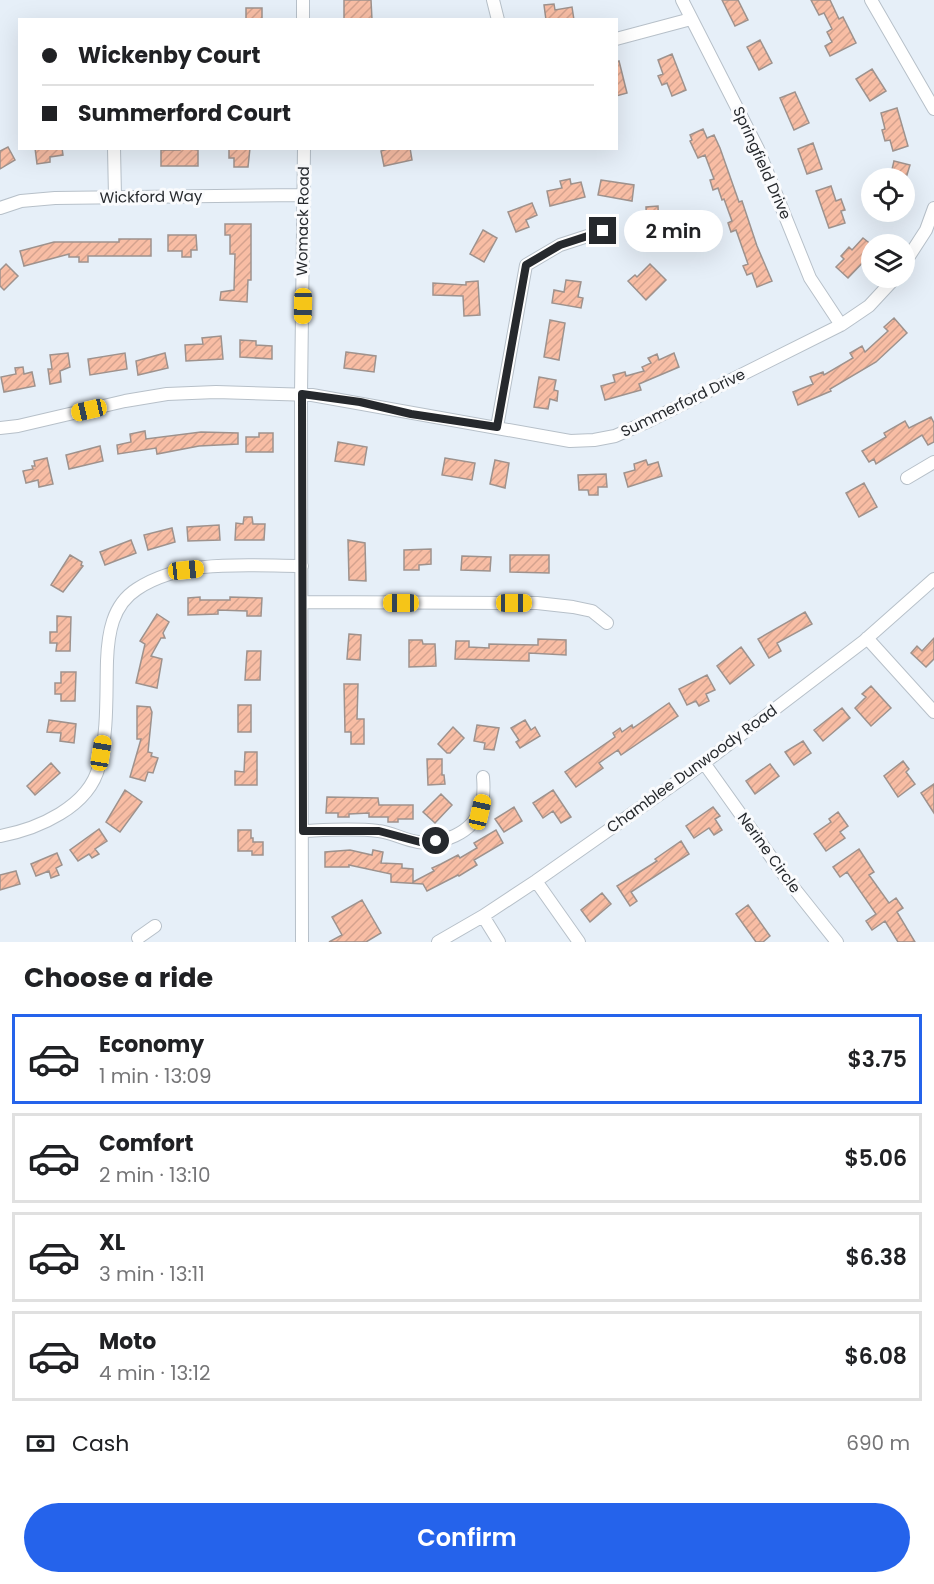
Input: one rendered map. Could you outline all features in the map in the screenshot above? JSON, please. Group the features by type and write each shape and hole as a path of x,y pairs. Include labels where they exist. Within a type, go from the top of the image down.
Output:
{"street":[{"path":"303,0 303,18"},
{"path":"493,0 498,18"},
{"name":"Springfield Drive","path":"681,0 758,149 810,278 841,325"},
{"path":"871,0 934,109"},
{"path":"618,38 691,19"},
{"path":"114,150 115,197"},
{"name":"Womack Road","path":"302,942 304,150"},
{"name":"Wickford Way","path":"0,208 21,201 55,198 304,195"},
{"path":"915,247 926,230 934,208"},
{"path":"497,427 526,265 560,245 603,231"},
{"name":"Summerford Drive","path":"0,428 167,394 216,392 302,394 360,402 411,414 570,441 594,440 615,436 649,421 841,325 869,306 886,288"},
{"path":"907,477 934,462"},
{"path":"0,836 34,827 60,814 79,799 92,782 99,767 104,738 108,643 111,624 120,606 135,590 155,579 186,570 228,566 302,566"},
{"name":"Chamblee Dunwoody Road","path":"438,942 536,881 704,763 867,638 934,579"},
{"path":"302,602 537,603 592,611 607,624"},
{"path":"867,638 934,712"},
{"name":"Nerine Circle","path":"704,763 786,878 837,942"},
{"path":"303,831 379,831 420,842 436,841 453,836 469,826 480,812 484,795 483,777"},
{"path":"536,881 579,942"},
{"path":"483,916 499,942"},
{"path":"138,938 155,926"}],"building":[{"path":"344,0 371,0 372,18 344,18"},
{"path":"722,0 738,0 748,20 735,26"},
{"path":"811,0 830,0 839,19 843,17 856,43 830,56 825,46 832,42 827,32 832,29 824,13 819,15"},
{"path":"554,4 555,10 572,7 574,18 546,18 544,5"},
{"path":"246,8 262,8 262,18 246,18"},
{"path":"760,40 772,63 759,70 747,47"},
{"path":"672,54 686,90 672,96 667,83 662,85 658,76 663,74 658,60"},
{"path":"618,61 627,93 618,95"},
{"path":"872,69 886,91 870,101 856,79"},
{"path":"795,92 809,123 794,130 780,98"},
{"path":"897,108 908,146 893,151 890,140 885,141 881,113"},
{"path":"703,129 707,138 714,135 720,148 739,202 742,201 772,281 757,287 752,273 747,275 743,266 748,264 736,230 731,232 728,223 732,221 724,199 722,200 718,188 713,190 710,180 714,179 705,155 698,158 690,141 692,140 690,135"},
{"path":"813,143 822,169 807,174 798,149"},
{"path":"8,147 15,160 0,169 0,151"},
{"path":"35,150 62,150 63,155 50,157 50,162 37,164"},
{"path":"161,150 198,150 198,166 161,166"},
{"path":"229,150 250,150 248,167 234,167 234,158 229,158"},
{"path":"410,150 412,160 384,166 381,151"},
{"path":"894,161 910,165 909,168 892,168"},
{"path":"570,179 571,184 581,182 585,197 550,206 547,191 562,188 560,181"},
{"path":"601,180 634,185 632,201 598,195"},
{"path":"831,186 836,201 841,199 845,210 841,211 845,223 829,228 816,191"},
{"path":"532,203 537,215 526,220 529,227 516,232 508,212"},
{"path":"658,206 659,234 647,234 646,207"},
{"path":"225,224 251,224 251,280 248,280 247,302 220,300 221,292 234,290 235,254 230,254 230,235 225,235"},
{"path":"483,230 497,238 484,262 470,254"},
{"path":"168,235 196,235 197,250 191,250 191,257 182,257 182,251 168,251"},
{"path":"119,239 151,239 151,256 88,256 88,262 79,262 79,257 69,257 69,254 24,266 20,251 54,242 119,242"},
{"path":"861,240 861,264 848,278 836,267 844,259 841,256 849,247 852,250"},
{"path":"6,264 18,276 4,290 0,286 0,270"},
{"path":"650,264 666,280 646,300 628,281 635,275 637,277"},
{"path":"566,280 581,282 578,297 583,298 581,308 552,303 554,290 564,292"},
{"path":"478,281 480,315 464,316 463,296 433,295 433,283 466,285 466,282"},
{"path":"894,318 907,333 876,362 830,389 831,391 798,405 793,392 813,384 810,377 823,372 824,375 853,358 850,353 862,346 865,352 888,331 884,327"},
{"path":"550,320 565,323 559,360 544,357"},
{"path":"221,336 223,359 186,361 185,345 203,344 202,338"},
{"path":"240,340 256,341 256,345 272,346 272,359 240,357"},
{"path":"346,352 376,356 374,372 344,368"},
{"path":"68,353 70,367 60,371 61,382 50,384 48,369 52,369 50,355"},
{"path":"125,353 127,369 90,375 88,359"},
{"path":"165,353 168,368 138,375 136,361"},
{"path":"674,353 679,367 639,384 641,390 605,400 601,386 615,382 613,375 625,372 626,376 644,371 642,367 651,363 648,358 657,354 659,360"},
{"path":"23,367 24,374 32,372 35,386 4,392 1,377 16,374 15,368"},
{"path":"539,377 556,380 554,390 558,391 557,401 550,399 548,409 534,407"},
{"path":"931,417 934,423 934,442 928,445 922,435 876,464 874,459 869,462 862,451 886,437 884,433 905,421 909,428"},
{"path":"145,431 146,439 201,432 238,433 238,444 199,446 157,454 156,448 118,454 117,445 131,442 130,434"},
{"path":"259,433 273,433 273,452 246,452 246,437 259,437"},
{"path":"338,442 367,447 364,465 335,461"},
{"path":"100,446 103,461 69,469 66,455"},
{"path":"47,458 53,484 39,487 38,480 26,483 23,471 33,469 34,461"},
{"path":"445,458 475,463 472,480 442,475"},
{"path":"495,460 509,463 505,488 490,484"},
{"path":"646,460 648,465 658,462 662,476 628,487 624,473 635,470 634,464"},
{"path":"606,474 607,487 598,487 598,495 589,495 588,490 579,490 578,475"},
{"path":"864,483 877,507 859,517 846,493"},
{"path":"244,517 252,517 253,524 265,524 264,540 235,540 236,523 243,524"},
{"path":"219,525 220,540 188,541 187,527"},
{"path":"172,528 175,542 148,550 144,535"},
{"path":"131,540 136,553 105,565 100,552"},
{"path":"348,540 365,543 366,581 349,580"},
{"path":"431,549 431,564 419,565 419,570 404,570 404,550"},
{"path":"70,555 82,562 83,566 63,592 51,585"},
{"path":"510,555 549,555 549,573 510,572"},
{"path":"462,556 491,557 490,571 461,570"},
{"path":"200,597 200,600 230,600 230,597 262,598 261,616 247,616 247,611 218,610 218,614 188,615 188,598"},
{"path":"805,612 812,624 777,643 781,651 769,658 758,639"},
{"path":"157,614 169,622 163,633 165,638 161,638 151,656 162,659 157,688 136,683 145,644 140,641"},
{"path":"57,616 71,617 70,651 56,651 57,643 50,643 50,632 57,632"},
{"path":"349,634 361,635 360,660 347,659"},
{"path":"934,638 934,659 926,667 911,653 917,646 922,651"},
{"path":"538,639 566,640 566,655 529,653 529,661 455,659 456,641 469,641 469,647 489,648 489,644 538,645"},
{"path":"409,640 422,640 423,644 435,644 436,666 409,667"},
{"path":"741,647 754,665 730,684 717,666"},
{"path":"247,651 261,651 260,680 245,680"},
{"path":"61,672 76,672 75,701 61,701 61,694 55,694 55,683 61,683"},
{"path":"707,675 715,690 706,694 709,701 699,706 696,701 687,705 679,689"},
{"path":"344,684 358,684 357,719 364,719 364,744 351,744 351,732 345,732"},
{"path":"871,686 891,708 871,726 855,708 866,697 862,694"},
{"path":"669,703 678,716 621,755 618,750 599,763 603,768 576,787 565,772 615,737 613,733 620,728 622,732 632,725 633,728"},
{"path":"238,705 251,705 251,732 238,732"},
{"path":"137,706 150,707 152,712 148,752 152,753 151,756 158,758 153,773 148,772 145,781 130,777 141,739 137,739"},
{"path":"842,708 850,718 823,741 814,730"},
{"path":"49,720 76,724 74,743 60,741 61,733 47,732"},
{"path":"525,720 531,730 535,727 540,736 520,748 516,742 519,740 511,728"},
{"path":"477,725 499,728 494,750 484,749 485,743 474,741"},
{"path":"453,727 464,738 450,753 447,753 438,744"},
{"path":"803,741 811,753 794,765 785,752"},
{"path":"245,752 257,752 257,785 235,785 235,771 244,772"},
{"path":"427,759 442,759 442,775 444,775 445,784 428,785"},
{"path":"903,761 909,769 906,772 915,784 898,797 884,776"},
{"path":"51,763 60,773 35,795 27,786"},
{"path":"770,764 779,776 755,794 746,781"},
{"path":"934,784 934,813 921,793"},
{"path":"125,790 142,802 120,832 106,822"},
{"path":"553,790 571,817 561,823 553,811 543,818 533,803"},
{"path":"441,794 452,805 435,823 423,812"},
{"path":"327,797 378,798 379,805 413,805 413,819 388,822 388,817 369,817 369,813 338,817 338,813 326,813"},
{"path":"514,807 522,821 504,832 495,819"},
{"path":"713,807 720,816 715,819 722,830 714,835 709,828 694,838 686,826"},
{"path":"838,812 848,826 840,832 845,838 826,851 814,834 831,822 829,819"},
{"path":"99,829 107,841 95,849 99,854 92,858 89,854 78,861 70,850"},
{"path":"238,830 251,830 253,842 263,842 263,855 252,855 252,851 238,851"},
{"path":"496,830 503,843 474,860 477,865 427,891 423,884 391,882 391,874 349,865 349,867 325,867 325,852 350,850 372,855 373,850 383,852 381,863 402,864 402,868 413,869 413,882 434,871 432,868 458,855 460,858 477,848 474,843"},
{"path":"681,841 689,854 631,892 637,901 630,906 617,886 657,861 655,859"},
{"path":"859,849 874,872 869,875 889,903 896,898 903,908 897,912 915,942 898,942 885,921 872,930 866,921 876,914 847,872 840,877 833,867"},
{"path":"57,853 62,865 56,868 59,875 51,878 49,871 36,876 31,864"},
{"path":"16,871 20,884 0,890 0,875"},
{"path":"602,893 611,904 590,922 581,910"},
{"path":"362,900 381,933 366,942 329,942 342,935 332,917"},
{"path":"748,905 770,936 763,942 756,942 736,914"}],"route":[{"path":"436,841 420,842 379,831 303,831 302,394 497,427 526,265 560,245 603,231"}]}
